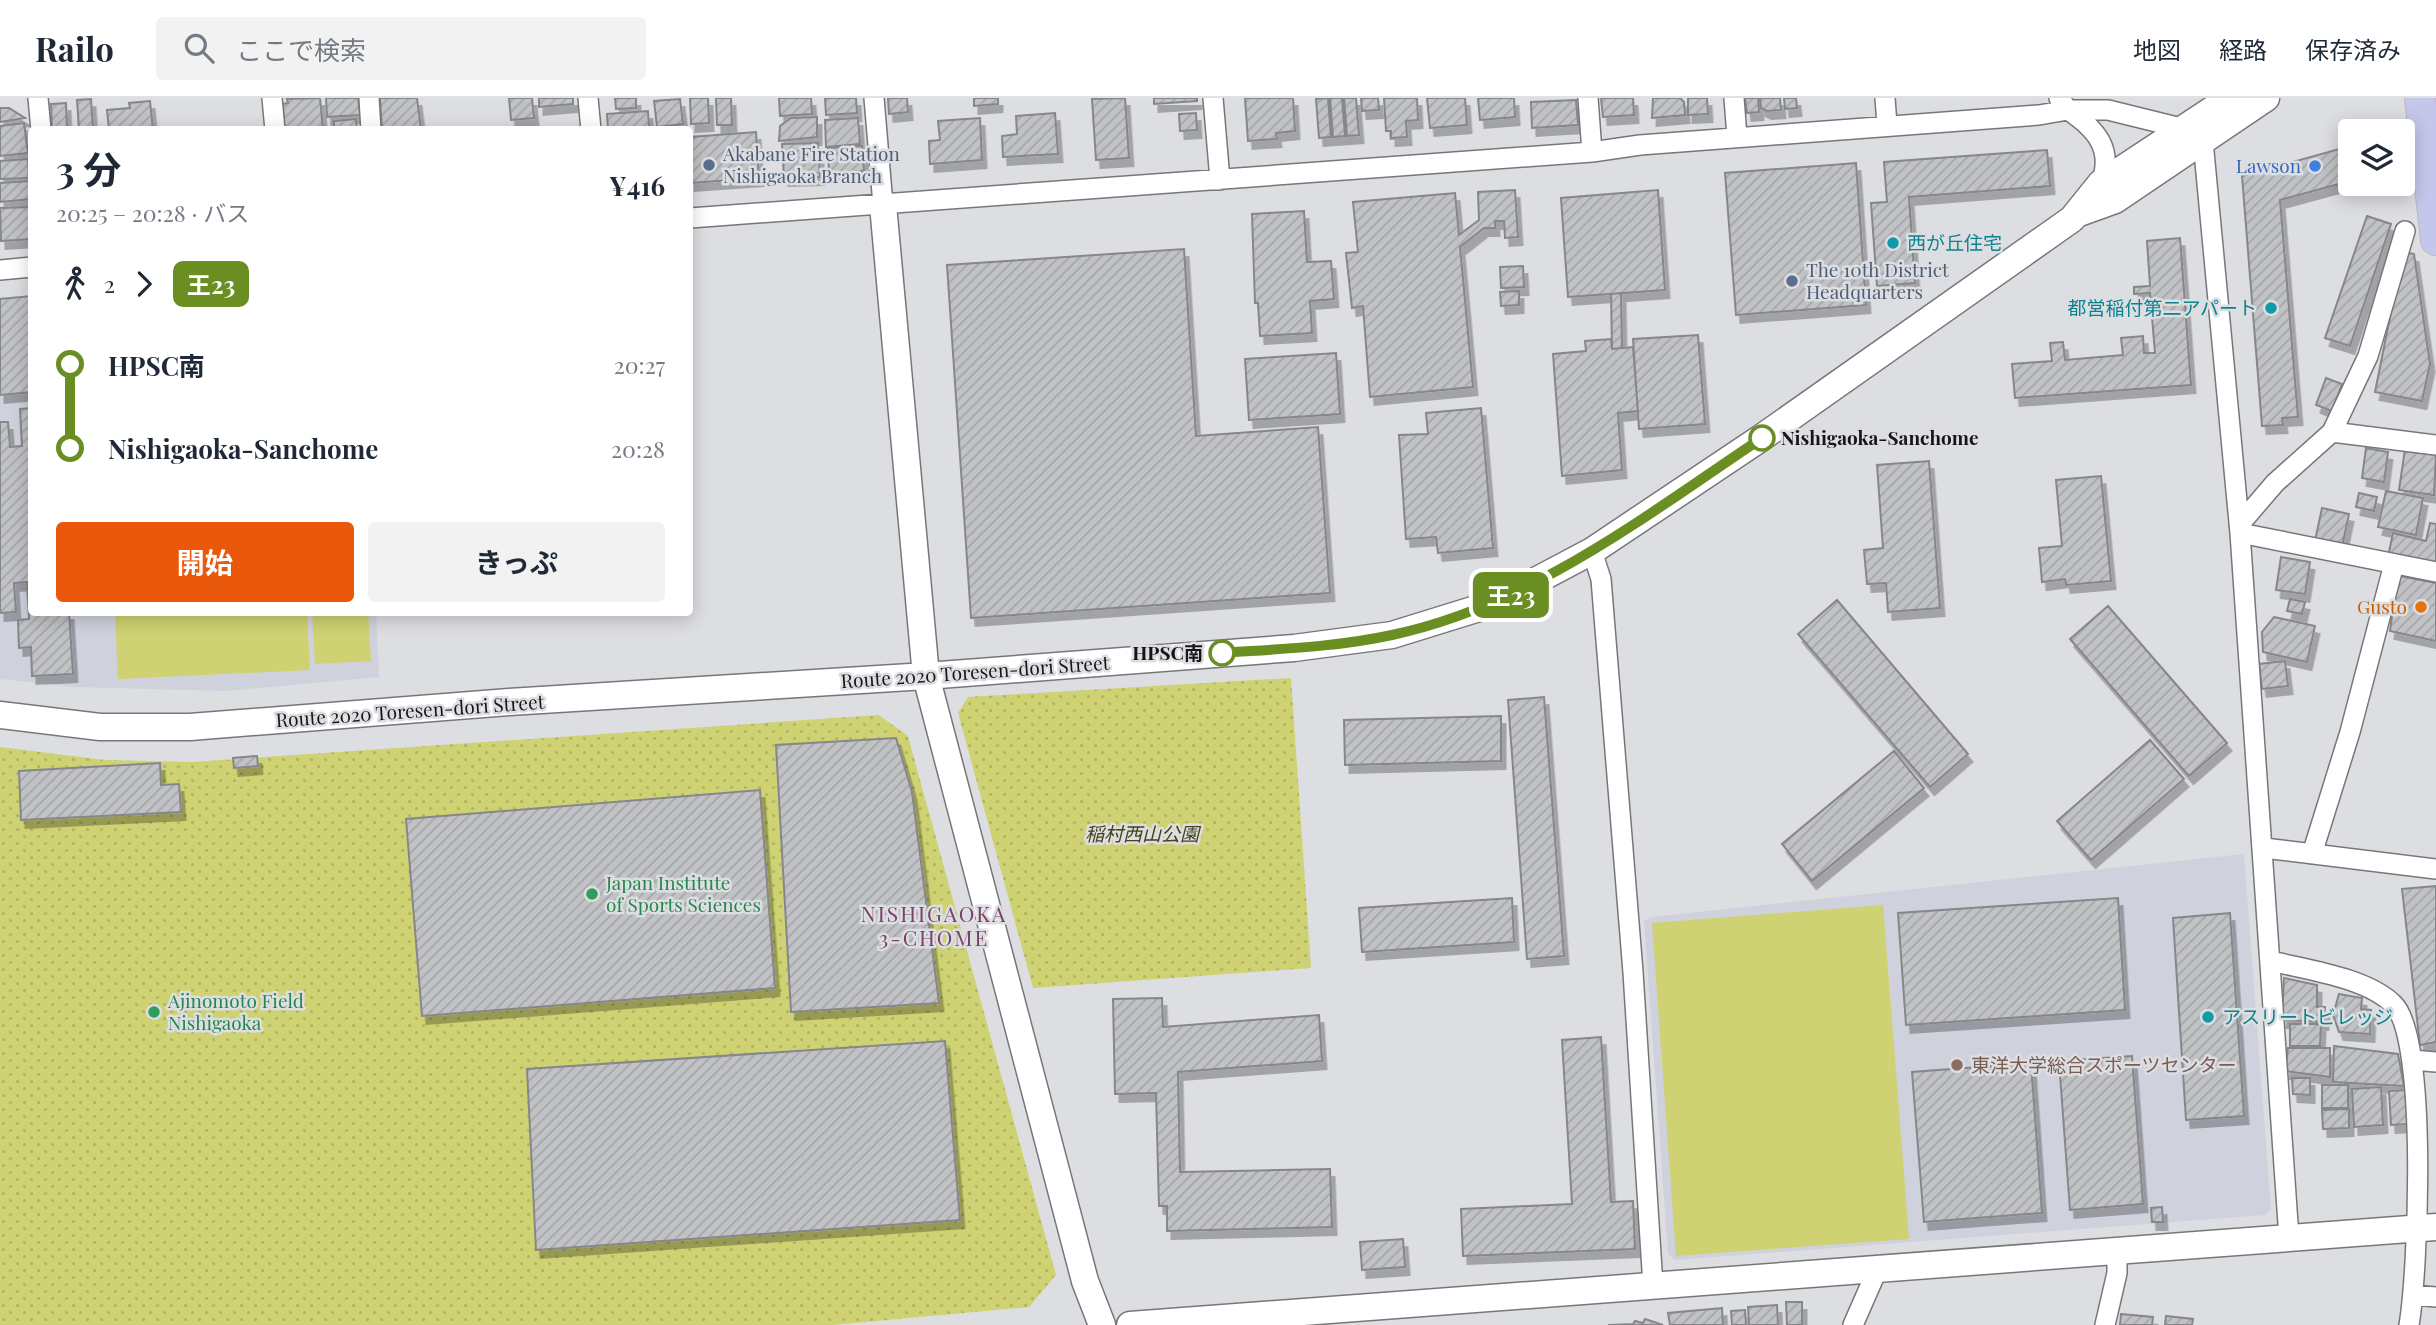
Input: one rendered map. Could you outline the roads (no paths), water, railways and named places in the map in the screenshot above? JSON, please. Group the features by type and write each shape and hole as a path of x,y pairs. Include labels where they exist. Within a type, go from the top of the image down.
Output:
{"main road":[{"name":"Route 2020 Toresen-dori Street","path":"0,715 100,727 190,727 509,702 926,676 1294,648 1392,635 1492,604 1592,551 1762,438 2079,213 2115,200 2194,135 2230,98"},
{"name":"Route 2020 Toresen-dori Street","path":"2079,213 2101,183 2266,98"},
{"path":"2418,100 2436,240"},
{"path":"883,205 926,676 1086,1281 1102,1325"},
{"path":"1130,1325 1217,1323 1878,1268 2428,1228"}],"street":[{"path":"38,98 41,126"},
{"path":"272,98 275,126"},
{"path":"369,98 371,126"},
{"path":"588,98 591,126"},
{"path":"874,98 883,205"},
{"path":"1213,98 1220,180"},
{"path":"1588,98 1592,152"},
{"path":"1734,98 1737,137"},
{"path":"1885,98 1887,125"},
{"path":"693,218 1592,152 1737,137 2039,115 2064,104 2108,110 2194,135 2240,529 2289,1238"},
{"path":"2064,104 2094,131 2104,144 2107,169 2101,183"},
{"path":"2240,529 2275,483 2332,432 2368,356 2405,231"},
{"path":"0,270 28,267"},
{"path":"2332,432 2436,445"},
{"path":"2240,529 2436,572"},
{"path":"1592,551 1601,579 1633,972 1653,1286"},
{"path":"2312,854 2354,718 2394,564"},
{"path":"2264,848 2436,869"},
{"path":"2271,961 2332,976 2380,993 2397,1008 2413,1060 2428,1228 2409,1325"},
{"path":"2413,1060 2436,1062"},
{"path":"2105,1325 2117,1273 2117,1251"},
{"path":"1853,1325 1878,1268"},
{"path":"2414,1295 2436,1297"}],"place":[{"name":"Akabane Fire Station Nishigaoka Branch","path":"709,165"},
{"name":"Lawson","path":"2315,166"},
{"name":"西が丘住宅","path":"1893,243"},
{"name":"The 10th District Headquarters","path":"1792,281"},
{"name":"都営稲付第二アパート","path":"2271,308"},
{"name":"Nishigaoka-Sanchome","path":"1762,438"},
{"name":"Gusto","path":"2421,607"},
{"name":"HPSC南","path":"1222,653"},
{"name":"Japan Institute of Sports Sciences","path":"592,894"},
{"name":"Ajinomoto Field Nishigaoka","path":"154,1012"},
{"name":"アスリートビレッジ","path":"2208,1017"},
{"name":"東洋大学総合スポーツセンター","path":"1957,1065"}],"district":[{"name":"NISHIGAOKA 3-CHOME","path":"934,927"}],"park label":[{"name":"稲村西山公園","path":"1142,834"}]}
